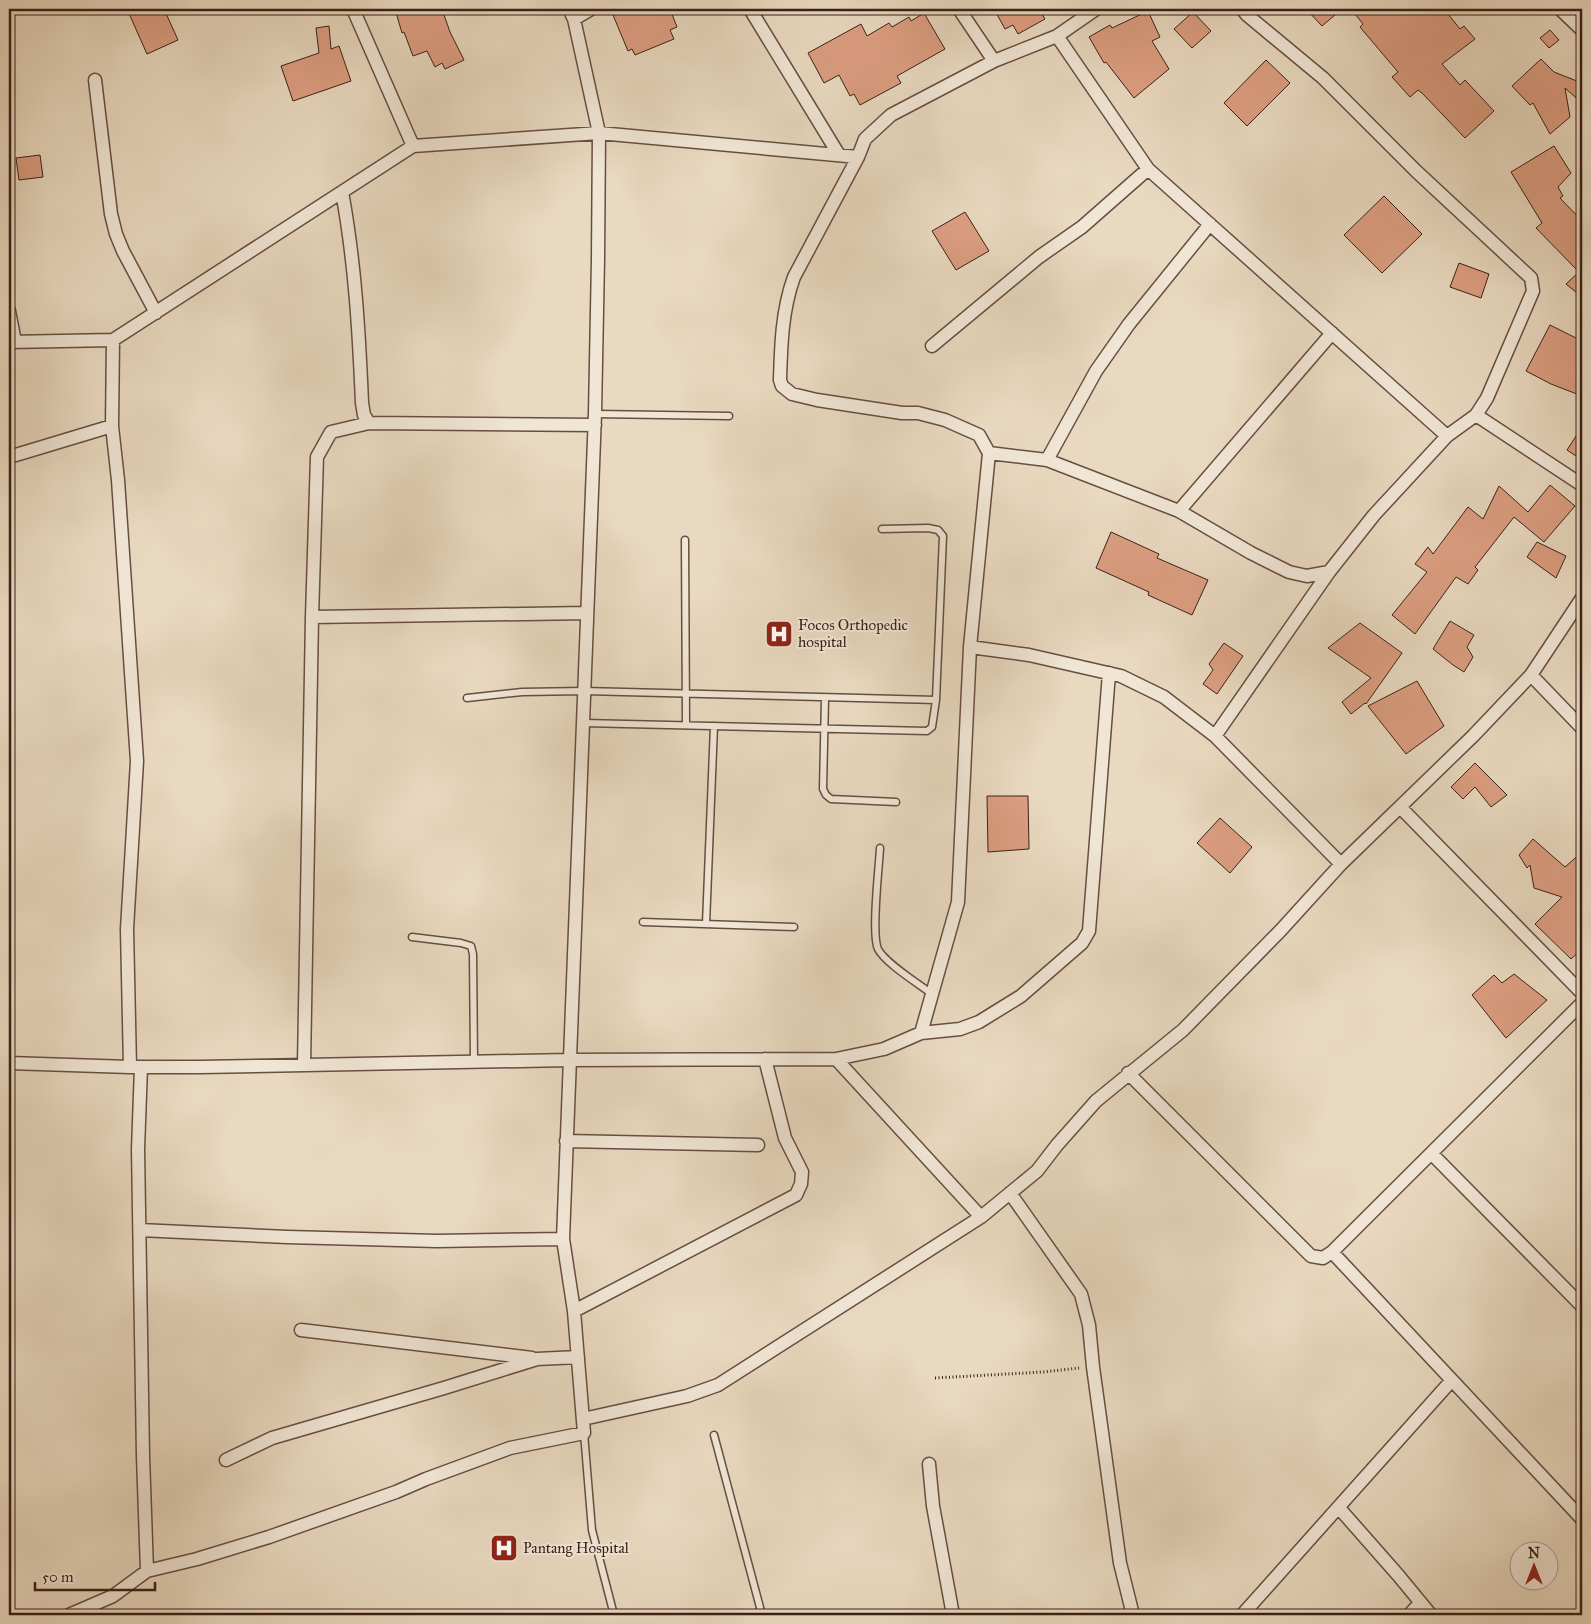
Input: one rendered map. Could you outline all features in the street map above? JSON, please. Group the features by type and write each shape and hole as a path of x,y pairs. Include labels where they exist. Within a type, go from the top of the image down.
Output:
{"street":[{"path":"353,9 413,146"},
{"path":"69,1615 113,1596 147,1571 197,1559 279,1534 510,1448 584,1433 574,1311 563,1240 595,420 599,133 572,14 591,9"},
{"path":"750,9 839,155"},
{"path":"959,9 994,61"},
{"path":"922,1033 958,902 970,647 989,453 979,435 945,420 918,413 902,413 817,400 792,394 782,386 780,380 782,331 788,294 794,277 858,157 865,139 891,115 994,61 1057,36 1096,9"},
{"path":"1215,736 1329,572 1374,516 1447,436 1476,415 1487,398 1533,292 1531,278 1416,171 1323,78 1242,9"},
{"path":"1560,9 1582,30"},
{"path":"1057,36 1148,169 1447,436"},
{"path":"95,80 111,214 116,234 156,313"},
{"path":"9,311 12,342 113,340 413,146 599,133 858,157"},
{"path":"932,346 1039,256 1082,227 1148,169"},
{"path":"342,192 355,278 362,403 364,415 369,423"},
{"path":"1047,460 1101,364 1129,324 1210,224"},
{"path":"1179,511 1332,333"},
{"path":"113,340 112,426 118,480 137,761 127,929 138,1149 143,1456 147,1571"},
{"path":"1476,415 1582,485"},
{"path":"304,1065 312,617 317,457 331,432 369,423 595,420"},
{"path":"9,457 112,426"},
{"path":"989,453 1047,460 1179,511 1251,553 1289,572 1307,576 1329,572"},
{"path":"583,1419 687,1396 718,1386 981,1217 1010,1194 1037,1171 1057,1144 1096,1101 1183,1030 1281,930 1341,864 1473,736 1531,675 1582,598"},
{"path":"312,617 587,613"},
{"path":"970,647 1029,655 1121,676 1164,697 1215,736 1341,864"},
{"path":"9,1063 135,1067 569,1060 836,1059 884,1049 922,1033 960,1029 979,1022 1021,996 1082,944 1089,930 1108,673"},
{"path":"1531,675 1582,728"},
{"path":"1400,808 1582,993"},
{"path":"1128,1073 1311,1256 1323,1258 1332,1252 1432,1154 1582,1002"},
{"path":"574,1311 796,1195 801,1184 802,1172 785,1138 766,1059"},
{"path":"836,1059 981,1217"},
{"path":"566,1140 758,1145"},
{"path":"1432,1154 1582,1306"},
{"path":"1010,1194 1081,1294 1089,1325 1120,1563 1133,1615"},
{"path":"140,1230 288,1237 417,1240 563,1240"},
{"path":"1332,1252 1582,1519"},
{"path":"301,1330 537,1358 578,1357"},
{"path":"226,1460 272,1438 444,1388 537,1358"},
{"path":"1242,1615 1452,1380"},
{"path":"929,1464 933,1506 953,1615"},
{"path":"1338,1508 1398,1575 1430,1615"},
{"path":"1409,1615 1420,1604"}],"lane":[{"path":"595,420 729,416"},
{"path":"583,723 927,731 932,727 936,700 944,536 938,530 928,528 882,529"},
{"path":"685,540 686,725"},
{"path":"467,698 522,692 584,691 936,700"},
{"path":"825,698 824,789 826,795 831,799 896,802"},
{"path":"706,924 714,726"},
{"path":"880,848 875,932 878,949 886,960 932,994"},
{"path":"643,922 794,926"},
{"path":"412,937 471,946 473,954 474,1062"},
{"path":"584,1433 592,1530 614,1615"},
{"path":"714,1436 762,1615"}],"path":[{"path":"935,1378 1043,1372 1093,1367"}],"building":[{"path":"127,9 164,9 178,40 147,54"},
{"path":"395,9 442,9 450,32 464,60 445,69 442,63 435,67 427,51 413,56 404,32 402,33"},
{"path":"629,9 631,13 642,9 670,9 677,27 670,30 674,39 635,55 632,49 628,51 613,15"},
{"path":"994,9 1039,9 1045,19 1018,34 1013,25 1005,29"},
{"path":"1306,9 1342,9 1322,26"},
{"path":"1351,9 1444,9 1460,29 1464,26 1475,39 1442,64 1460,85 1465,80 1494,111 1465,138 1422,93 1418,90 1410,97 1392,77 1398,72 1360,27 1363,24"},
{"path":"1148,11 1160,37 1152,41 1169,69 1134,98 1106,62 1104,63 1089,37 1110,25 1112,28"},
{"path":"1193,12 1211,31 1192,48 1174,29"},
{"path":"924,13 945,49 897,76 901,83 860,105 854,94 850,96 839,75 824,83 808,53 861,24 867,36 889,23 892,27 909,17 911,21"},
{"path":"329,26 331,49 339,46 351,81 293,101 281,66 319,53 316,28"},
{"path":"1550,30 1559,40 1549,48 1540,38"},
{"path":"1541,59 1554,72 1582,83 1582,103 1565,88 1570,117 1550,134 1533,103 1530,105 1512,86"},
{"path":"1266,60 1290,83 1247,126 1224,103"},
{"path":"1554,146 1571,173 1558,187 1563,196 1560,198 1582,221 1582,297 1566,284 1579,272 1536,228 1542,223 1511,172"},
{"path":"40,155 43,177 19,180 16,158"},
{"path":"1384,196 1422,234 1382,273 1344,235"},
{"path":"965,212 989,251 956,270 932,231"},
{"path":"1459,263 1489,274 1481,298 1450,287"},
{"path":"1550,325 1582,341 1582,396 1551,384 1526,371"},
{"path":"1582,427 1582,460 1567,450"},
{"path":"1550,485 1575,506 1544,542 1514,517 1475,567 1478,570 1468,584 1456,577 1415,634 1392,615 1427,572 1415,564 1428,547 1433,554 1468,507 1483,519 1499,486 1528,512"},
{"path":"1111,532 1159,554 1157,558 1208,580 1192,615 1148,595 1149,592 1096,568"},
{"path":"1537,542 1566,556 1556,578 1527,557"},
{"path":"1450,621 1474,635 1467,647 1473,657 1464,672 1433,649"},
{"path":"1360,623 1402,653 1366,704 1351,714 1342,702 1371,678 1328,648"},
{"path":"1224,643 1243,656 1217,694 1203,684 1213,670 1209,664"},
{"path":"1417,681 1444,726 1406,754 1368,706"},
{"path":"1475,763 1507,795 1491,807 1475,787 1463,799 1451,787"},
{"path":"987,796 1028,796 1029,849 988,852"},
{"path":"1220,818 1252,847 1230,873 1197,843"},
{"path":"1533,839 1565,867 1582,852 1582,949 1571,959 1535,924 1562,897 1534,888 1530,865 1527,868 1519,855"},
{"path":"1514,974 1547,1000 1506,1038 1472,995 1494,975 1502,983"}],"place":[{"name":"Focos Orthopedic hospital","path":"779,634"},
{"name":"Pantang Hospital","path":"504,1548"}]}
